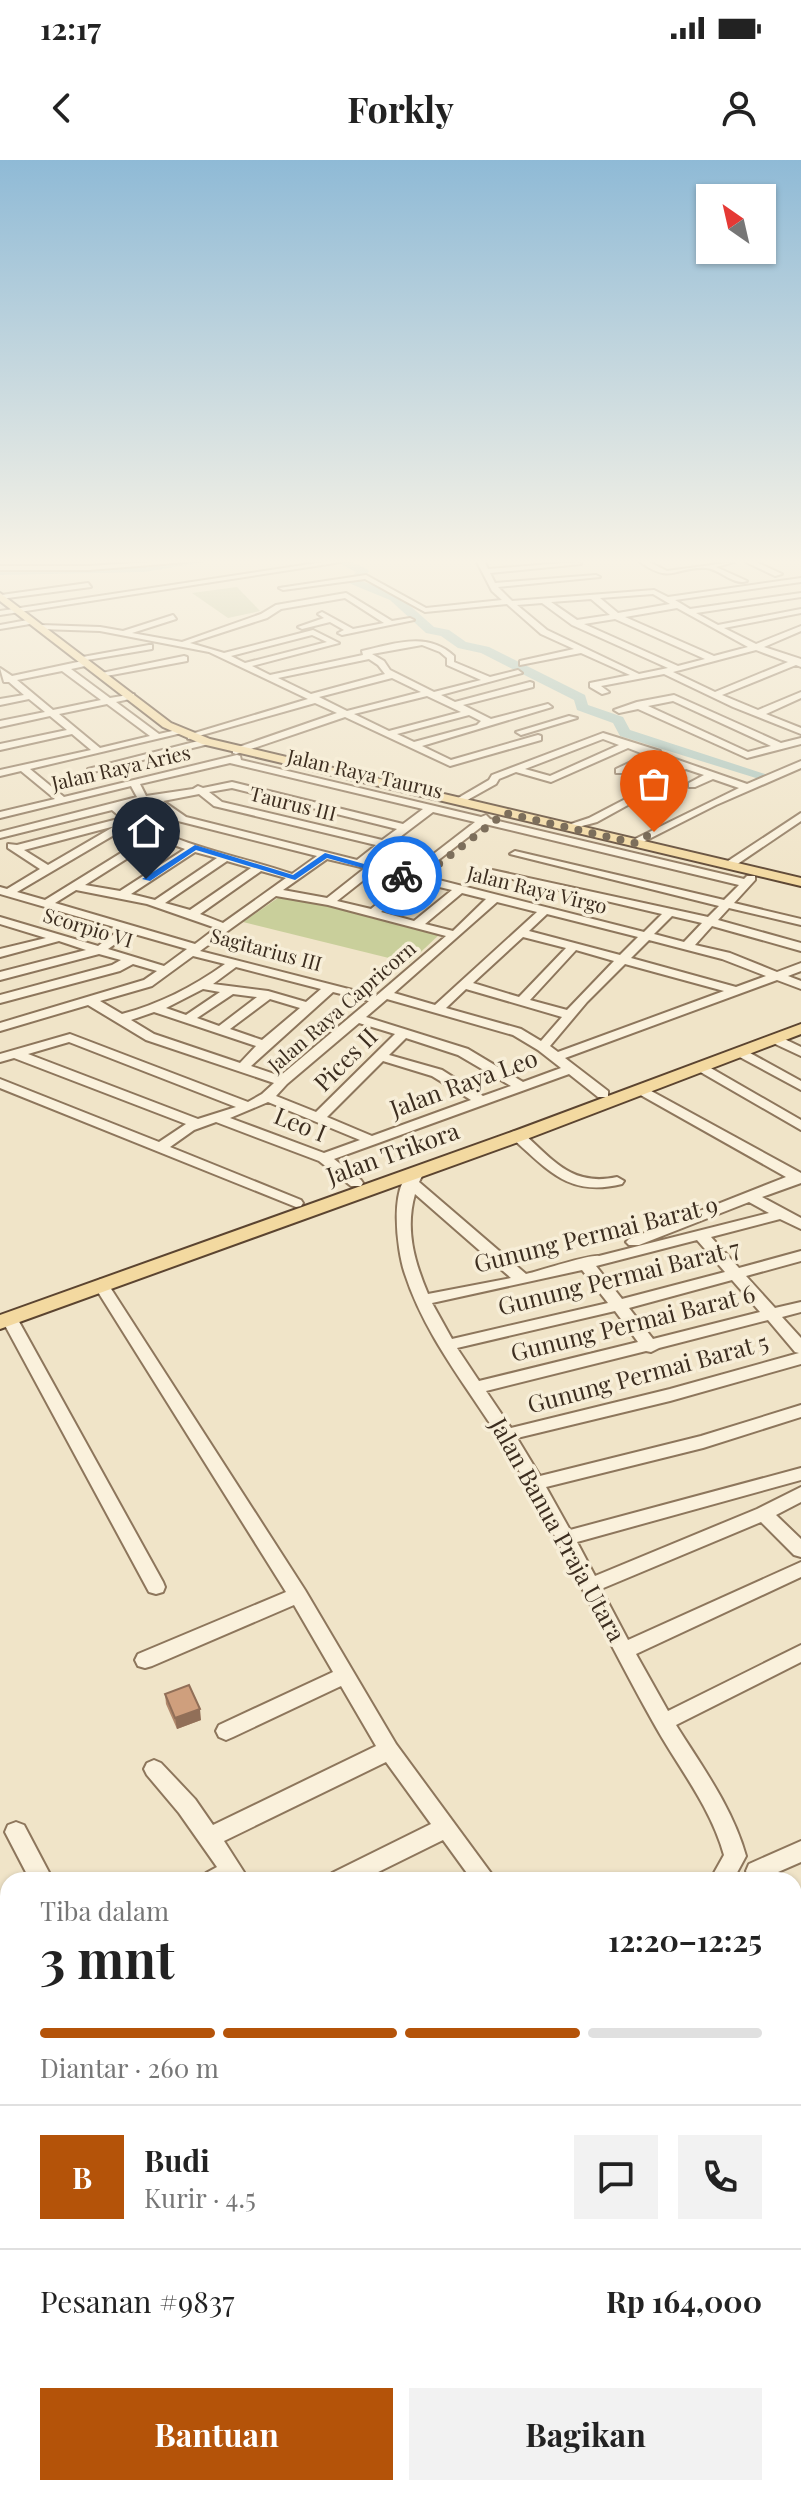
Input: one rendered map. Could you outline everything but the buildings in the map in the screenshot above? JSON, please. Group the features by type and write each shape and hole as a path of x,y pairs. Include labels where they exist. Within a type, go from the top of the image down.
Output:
{"main road":[{"path":"97,671 186,734 233,756 251,755 458,801 494,817 567,827 801,882"},
{"name":"Jalan Trikora","path":"3,1317 291,1209 414,1177 603,1094 801,1018"},
{"name":"Jalan Trikora","path":"3,1317 101,1284 356,1183 642,1090 801,1029"}],"street":[{"path":"0,671 97,750"},
{"path":"0,681 49,671"},
{"path":"68,671 157,737"},
{"path":"101,674 118,671"},
{"path":"259,671 344,714 453,763 538,738"},
{"path":"272,677 299,671"},
{"path":"311,671 327,681"},
{"path":"387,671 470,712 490,727"},
{"path":"468,671 489,680"},
{"name":"Jalan Raya Aries","path":"1,813 115,788 233,756 344,714 489,680 513,671"},
{"path":"627,671 636,675"},
{"path":"605,692 593,685 670,671"},
{"path":"714,695 776,671"},
{"path":"666,672 801,731"},
{"path":"0,773 125,743 186,734 393,675"},
{"path":"453,705 530,685"},
{"path":"513,689 525,695"},
{"path":"757,714 801,695"},
{"path":"0,702 32,696"},
{"path":"0,724 131,696"},
{"path":"485,696 502,705"},
{"path":"619,710 674,698 781,747 801,741"},
{"path":"402,700 416,707"},
{"path":"412,746 490,727 548,707 537,701"},
{"path":"637,705 745,755 779,761"},
{"path":"376,707 389,714"},
{"path":"387,734 470,712"},
{"path":"429,713 442,719"},
{"path":"435,756 572,718"},
{"path":"402,720 415,726"},
{"path":"0,747 75,731"},
{"path":"458,801 493,782 495,777 603,736 746,787"},
{"path":"93,769 206,742"},
{"path":"125,743 142,757"},
{"path":"514,769 543,779 629,744"},
{"path":"635,843 746,787 779,761 781,747"},
{"path":"619,771 657,753"},
{"path":"76,755 115,788"},
{"name":"Jalan Raya Taurus","path":"233,756 337,787 430,809 494,817 537,835 745,883"},
{"path":"535,761 564,772"},
{"path":"658,777 688,765"},
{"path":"23,768 62,800"},
{"path":"692,785 713,775"},
{"name":"Jalan Raya Virgo","path":"134,783 149,800 182,819 412,880 577,917 740,960 801,985"},
{"path":"0,838 113,806 232,785 406,828"},
{"path":"260,839 337,787"},
{"name":"Taurus III","path":"198,789 218,804 384,844"},
{"path":"567,827 593,820 641,795"},
{"path":"113,806 128,821 158,834 295,878"},
{"path":"358,864 430,809"},
{"path":"729,865 801,816"},
{"path":"372,914 494,817"},
{"path":"44,905 182,819"},
{"path":"18,848 128,821"},
{"path":"3,892 48,870 128,821"},
{"path":"416,925 492,873 549,824"},
{"path":"0,838 48,870"},
{"path":"54,839 73,855"},
{"path":"122,895 195,847"},
{"path":"515,854 801,922"},
{"path":"0,1027 141,987 325,855"},
{"path":"156,904 228,856"},
{"path":"577,917 639,859"},
{"path":"192,914 261,866"},
{"path":"329,902 372,868"},
{"path":"687,946 724,903 758,871"},
{"path":"492,873 708,921 801,947"},
{"path":"74,886 156,904 223,927"},
{"name":"Sagitarius III","path":"3,892 234,963 330,988 439,1008 517,1032 543,1047 603,1094"},
{"path":"274,892 329,902 455,935"},
{"name":"Jalan Raya Capricorn","path":"161,1147 197,1123 221,1119 276,1093 282,1081 455,935 494,898"},
{"path":"439,1008 545,910"},
{"path":"543,1047 623,958 669,913"},
{"name":"Scorpio VI","path":"0,920 166,970"},
{"path":"0,933 23,927"},
{"path":"0,976 99,950 129,929"},
{"path":"523,933 734,990"},
{"path":"0,953 61,938"},
{"path":"522,1001 574,946"},
{"path":"0,999 116,968 131,960"},
{"path":"120,1019 157,1009 204,986 234,963"},
{"path":"554,1058 801,967"},
{"path":"465,985 570,1015"},
{"path":"204,986 268,995 310,1007"},
{"path":"243,1067 330,988"},
{"path":"186,1020 232,989"},
{"path":"221,1030 268,995"},
{"path":"91,1001 171,1045 282,1081"},
{"path":"157,1009 264,1045"},
{"path":"357,1018 463,1052 521,1086"},
{"name":"Pices II","path":"318,1118 405,1032"},
{"path":"0,1058 70,1038 245,1106"},
{"path":"776,1039 801,1052"},
{"path":"741,1052 801,1086"},
{"path":"16,1054 197,1123"},
{"path":"382,1057 437,1073 481,1101"},
{"path":"702,1067 801,1126"},
{"name":"Jalan Raya Leo","path":"324,1158 570,1069"},
{"path":"0,1083 161,1147 291,1209"},
{"path":"642,1090 798,1179"},
{"path":"269,1098 373,1141"},
{"name":"Leo I","path":"221,1119 324,1158 356,1183"},
{"path":"520,1131 580,1185 599,1187 617,1181"},
{"path":"414,1177 523,1280"},
{"name":"Jalan Banua Praja Utara","path":"414,1177 403,1228 405,1250 423,1300 506,1435 664,1722 730,1830 735,1856"},
{"path":"651,1347 585,1263 748,1195 798,1179"},
{"path":"748,1195 801,1224"},
{"name":"Gunung Permai Barat 9","path":"423,1300 523,1280 781,1214"},
{"path":"700,1234 801,1348"},
{"name":"Gunung Permai Barat 7","path":"449,1345 620,1305 801,1256"},
{"path":"101,1284 298,1595 389,1750 479,1872"},
{"name":"Gunung Permai Barat 6","path":"476,1388 651,1347 801,1307"},
{"path":"3,1317 156,1587"},
{"name":"Gunung Permai Barat 5","path":"506,1435 670,1395 801,1358"},
{"path":"534,1484 703,1442 801,1411"},
{"path":"564,1539 801,1474"},
{"path":"590,1586 763,1514 801,1494"},
{"path":"763,1514 801,1550"},
{"path":"625,1650 801,1569"},
{"path":"145,1660 298,1595"},
{"path":"664,1722 801,1653"},
{"path":"226,1731 344,1676"},
{"path":"208,1838 389,1750"},
{"path":"154,1769 187,1806 225,1872"},
{"path":"356,1872 447,1827"},
{"path":"16,1832 38,1872"},
{"path":"765,1872 801,1851"},
{"path":"726,1872 735,1856 756,1872"}],"green space":[{"path":"285,893 440,934 409,963 243,922"}],"waterway":[{"path":"527,671 580,698 582,707 618,720 625,733 761,775"}],"way so far":[{"path":"402,876 418,880 505,813 635,843 654,832"}],"route":[{"path":"146,879 195,847 295,878 325,855 402,876"}]}
